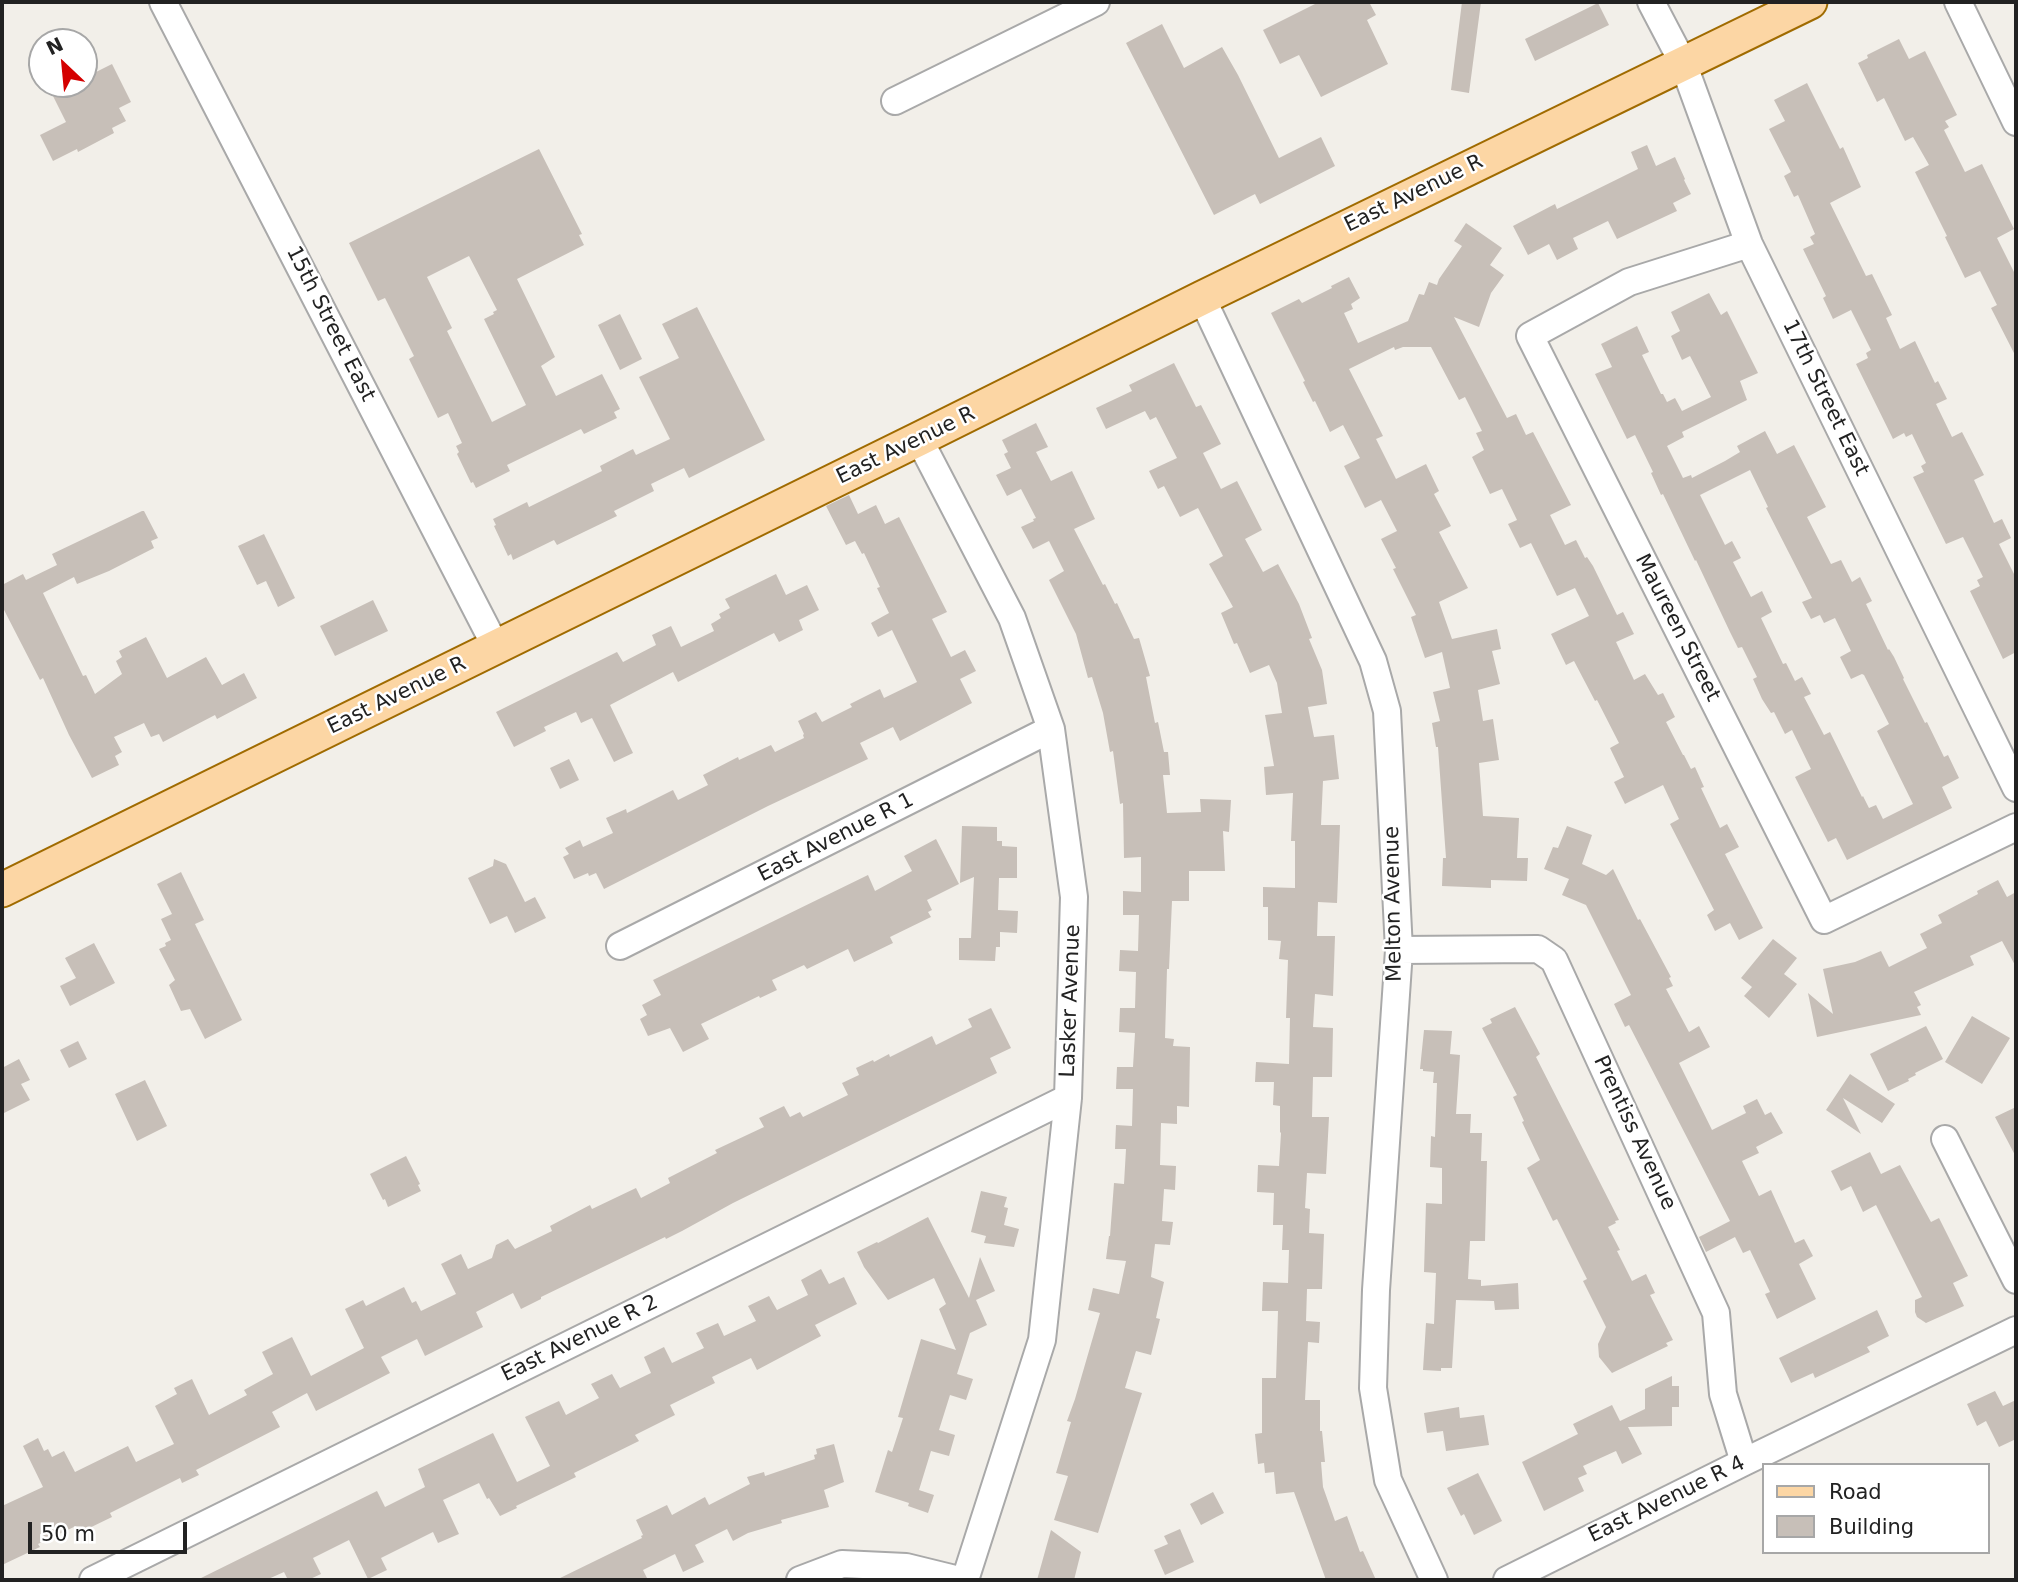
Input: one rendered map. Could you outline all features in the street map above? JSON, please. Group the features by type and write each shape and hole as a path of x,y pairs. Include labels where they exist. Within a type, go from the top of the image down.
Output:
{"main road":[{"name":"East Avenue R","path":"2,890 1202,298 1810,2"}],"street":[{"name":"15th Street East","path":"163,2 496,647"},
{"path":"895,101 1096,2"},
{"name":"17th Street East","path":"1651,2 1683,63 1749,244 2016,788"},
{"path":"1958,2 2016,122"},
{"name":"Maureen Street","path":"1749,244 1629,282 1530,336 1824,920 2016,827"},
{"name":"Melton Avenue","path":"1202,298 1373,661 1387,711 1399,950 1376,1290 1373,1388 1388,1480 1434,1580"},
{"name":"Lasker Avenue","path":"919,439 1012,618 1051,729 1074,897 1068,1098 1042,1340 965,1580"},
{"name":"East Avenue R 1","path":"620,946 1051,729"},
{"name":"Prentiss Avenue","path":"1399,950 1538,948 1554,960 1716,1312 1723,1394 1744,1462"},
{"name":"East Avenue R 2","path":"93,1580 1068,1098"},
{"path":"1945,1139 2016,1280"},
{"name":"East Avenue R 4","path":"1507,1580 2016,1330"},
{"path":"800,1580 842,1563 906,1567 959,1580"}],"building":[{"path":"1319,2 1369,2 1376,15 1367,20 1388,64 1321,97 1299,55 1280,64 1263,30"},
{"path":"1462,2 1481,2 1469,93 1451,90"},
{"path":"1598,3 1609,25 1535,61 1525,39"},
{"path":"1162,24 1184,68 1222,47 1279,158 1321,137 1335,166 1260,204 1255,194 1214,215 1126,43"},
{"path":"1899,39 1909,59 1925,51 1957,115 1945,121 1949,127 1944,130 1965,172 1982,164 2014,229 1997,238 2016,276 2016,357 1991,308 1997,305 1980,271 1965,278 1915,172 1929,165 1913,137 1905,141 1884,98 1877,102 1858,63 1868,58 1867,55"},
{"path":"112,64 131,102 119,108 126,121 112,128 114,133 78,152 77,149 53,161 40,135 66,122 54,98 98,98 98,71"},
{"path":"1807,83 1840,149 1843,147 1861,187 1830,203 1866,276 1872,274 1892,315 1886,318 1900,349 1915,341 1935,383 1938,381 1947,399 1936,404 1952,437 1962,432 1984,475 1974,480 1994,523 2002,519 2011,538 1999,544 2016,578 2016,652 2003,659 1970,591 1980,586 1977,580 1983,577 1963,537 1946,544 1913,477 1924,472 1921,466 1926,463 1912,434 1906,437 1904,433 1893,439 1856,364 1868,358 1866,353 1871,350 1851,310 1833,319 1823,298 1826,296 1803,249 1814,244 1810,237 1815,234 1798,195 1794,197 1784,176 1791,172 1769,129 1785,121 1774,100"},
{"path":"1647,145 1656,166 1675,157 1685,179 1691,194 1673,203 1677,211 1617,239 1608,221 1573,238 1578,249 1557,260 1549,244 1528,255 1513,226 1555,204 1557,209 1638,169 1631,152"},
{"path":"539,149 582,234 579,235 584,245 517,279 555,357 541,366 556,396 602,374 620,409 614,412 617,418 584,434 581,429 507,465 510,471 476,488 457,454 459,452 456,446 462,443 448,413 438,418 409,359 414,356 385,298 378,301 349,243","holes":["469,256 497,310 484,319 526,405 492,422 447,331 452,328 427,277"]},
{"path":"1466,223 1502,248 1490,265 1504,275 1491,293 1479,327 1454,317 1507,418 1516,414 1526,435 1533,432 1571,505 1550,515 1565,545 1576,540 1585,558 1587,557 1593,566 1617,615 1623,612 1634,634 1616,642 1634,680 1645,674 1658,695 1663,693 1675,717 1666,722 1691,769 1695,767 1704,787 1701,788 1720,828 1727,824 1739,847 1725,854 1763,928 1739,940 1730,923 1715,931 1707,915 1714,910 1670,824 1679,819 1663,785 1625,804 1614,782 1624,777 1610,748 1619,743 1574,661 1566,665 1551,634 1589,616 1575,588 1557,596 1531,543 1520,548 1508,524 1517,520 1502,489 1490,494 1472,457 1484,450 1476,433 1482,431 1465,397 1459,400 1431,347 1403,347 1395,350 1394,347 1349,369 1383,436 1376,439 1396,479 1426,464 1439,491 1434,494 1451,526 1439,532 1468,588 1439,602 1452,639 1497,629 1501,649 1492,651 1500,684 1478,690 1483,721 1493,719 1499,760 1479,763 1483,816 1519,818 1517,858 1528,858 1527,881 1491,880 1491,888 1442,886 1443,858 1446,858 1438,747 1432,723 1440,721 1433,692 1450,688 1442,652 1425,658 1411,617 1416,615 1381,539 1397,531 1381,500 1365,508 1344,466 1360,458 1343,425 1330,432 1271,313 1299,299 1302,303 1349,277 1360,298 1351,304 1353,309 1344,313 1358,343 1408,321 1419,294 1424,295 1429,282 1437,285 1462,246 1454,241"},
{"path":"1709,293 1721,315 1727,311 1758,373 1740,381 1747,400 1682,432 1684,437 1667,446 1683,478 1691,475 1692,478 1725,461 1740,452 1737,446 1765,431 1777,454 1794,445 1826,507 1807,517 1831,564 1841,560 1852,582 1860,577 1872,601 1866,604 1888,650 1894,657 1925,723 1927,722 1944,757 1948,755 1959,778 1942,787 1952,808 1847,860 1836,838 1828,842 1795,777 1811,769 1792,730 1785,734 1774,712 1771,713 1762,699 1753,679 1757,677 1742,647 1738,648 1663,494 1661,495 1635,435 1627,439 1595,374 1612,367 1601,344 1637,326 1649,352 1642,355 1667,402 1675,398 1682,411 1711,397 1690,356 1682,360 1671,336 1680,331 1671,312","holes":["1750,470 1768,507 1766,508 1812,598 1802,602 1811,619 1820,615 1824,623 1835,618 1851,651 1840,657 1851,679 1864,675 1889,724 1877,731 1913,804 1883,819 1876,805 1869,808 1862,797 1830,732 1824,735 1804,697 1811,694 1802,677 1795,681 1786,663 1783,664 1761,618 1772,612 1762,591 1751,597 1733,562 1741,558 1732,541 1725,545 1700,495"]},
{"path":"697,307 765,440 689,478 684,468 651,484 654,491 614,511 617,516 557,545 554,540 513,560 511,554 508,556 493,519 527,502 529,507 602,471 600,466 633,449 636,455 670,439 639,377 679,358 662,324"},
{"path":"620,314 642,359 620,370 598,325"},
{"path":"1174,363 1196,407 1201,405 1221,444 1203,453 1221,489 1237,481 1262,530 1245,539 1263,572 1278,564 1299,604 1322,670 1327,704 1308,707 1314,737 1334,735 1339,779 1323,781 1321,825 1340,825 1337,903 1318,902 1317,936 1335,936 1333,996 1315,994 1313,1027 1333,1028 1332,1077 1313,1077 1312,1117 1329,1117 1326,1174 1307,1173 1305,1208 1310,1209 1309,1233 1324,1234 1322,1289 1307,1289 1306,1321 1320,1322 1319,1343 1308,1342 1305,1400 1320,1400 1320,1431 1325,1462 1321,1462 1323,1487 1335,1521 1347,1516 1360,1552 1363,1551 1376,1580 1326,1580 1294,1492 1276,1494 1274,1472 1265,1473 1264,1463 1258,1464 1255,1434 1262,1433 1262,1378 1276,1378 1278,1311 1262,1311 1263,1282 1288,1283 1289,1250 1282,1250 1283,1225 1273,1225 1274,1193 1257,1192 1258,1165 1279,1166 1281,1133 1280,1106 1273,1105 1274,1082 1255,1082 1256,1062 1289,1064 1290,1018 1286,1018 1288,960 1279,959 1281,941 1268,940 1268,907 1263,907 1263,887 1295,888 1295,841 1291,841 1293,793 1266,795 1264,767 1274,766 1265,715 1282,713 1277,683 1269,665 1250,673 1237,643 1234,644 1221,613 1233,607 1209,564 1223,556 1198,508 1180,517 1164,486 1158,489 1149,471 1177,458 1156,417 1150,420 1145,411 1106,429 1096,408 1132,391 1129,385"},
{"path":"1036,423 1048,447 1036,452 1051,481 1072,471 1095,519 1074,529 1103,585 1105,584 1115,604 1117,603 1134,639 1139,638 1150,676 1146,677 1155,723 1158,722 1164,752 1168,752 1170,775 1163,775 1167,813 1201,812 1200,799 1231,800 1229,832 1223,831 1225,871 1189,871 1189,901 1172,901 1165,1038 1174,1039 1173,1046 1190,1047 1189,1107 1177,1106 1177,1124 1161,1123 1160,1165 1176,1166 1175,1190 1164,1189 1162,1221 1173,1222 1170,1245 1155,1244 1151,1277 1164,1282 1156,1318 1160,1319 1151,1355 1136,1351 1125,1388 1142,1393 1098,1533 1054,1520 1068,1476 1056,1473 1071,1422 1067,1421 1100,1313 1088,1310 1093,1288 1119,1294 1126,1261 1106,1259 1114,1183 1124,1184 1126,1149 1115,1149 1116,1125 1132,1126 1133,1089 1116,1089 1117,1067 1133,1067 1135,1033 1119,1032 1120,1008 1135,1008 1136,972 1119,971 1120,950 1138,951 1139,915 1123,915 1123,891 1141,892 1141,857 1124,858 1123,803 1120,804 1113,751 1110,752 1103,713 1092,677 1088,678 1076,634 1049,580 1064,571 1049,541 1033,549 1021,527 1036,518 1021,489 1007,496 996,475 1011,468 1004,454 1008,452 1002,440"},
{"path":"849,495 858,514 876,505 885,524 899,517 947,612 932,619 951,657 965,650 976,671 960,679 972,703 900,741 893,727 860,743 868,759 604,889 596,873 589,876 588,873 574,879 563,857 569,854 565,848 580,840 583,847 613,833 606,818 626,809 627,813 673,790 678,800 708,785 703,775 738,757 739,760 771,745 775,752 804,738 798,721 816,712 822,722 880,689 884,698 917,682 892,630 878,637 871,623 889,613 877,588 880,587 864,553 862,554 855,541 846,545 826,506"},
{"path":"142,511 158,538 151,541 154,548 77,584 74,577 43,593 83,676 86,675 95,694 122,674 116,661 122,657 119,651 146,637 167,678 206,657 222,685 244,673 257,698 217,719 215,715 163,742 159,734 151,737 144,723 114,737 122,752 115,756 119,765 92,778 43,678 40,680 2,606 2,585 23,574 26,580 57,565 52,554"},
{"path":"264,534 295,598 278,607 266,581 257,585 238,546"},
{"path":"776,574 786,595 807,585 819,610 799,620 803,630 779,642 774,633 678,682 673,672 610,705 633,753 614,762 592,718 581,723 576,712 544,727 546,731 514,747 496,712 617,652 623,662 656,645 652,635 671,626 681,647 714,631 711,624 721,618 719,614 730,608 725,599"},
{"path":"373,600 388,631 335,656 320,626"},
{"path":"569,759 579,780 560,789 550,768"},
{"path":"962,826 997,827 997,841 1002,841 1002,846 1017,847 1017,878 999,878 998,910 1018,911 1017,933 1000,932 1000,947 996,947 995,961 959,960 959,938 971,938 974,877 960,883"},
{"path":"1567,826 1592,835 1582,864 1606,875 1613,869 1638,920 1640,919 1671,977 1669,978 1673,986 1666,989 1689,1032 1699,1026 1710,1047 1679,1063 1712,1130 1746,1113 1743,1106 1757,1099 1765,1115 1771,1112 1783,1133 1756,1147 1759,1153 1742,1161 1759,1196 1771,1190 1795,1243 1804,1239 1813,1256 1799,1264 1816,1299 1777,1319 1765,1294 1770,1292 1750,1250 1743,1253 1735,1237 1706,1252 1699,1237 1730,1221 1629,1025 1625,1027 1614,1004 1631,995 1586,905 1562,895 1569,879 1544,869 1553,847 1558,848"},
{"path":"936,839 959,884 927,900 932,910 928,912 931,917 890,937 893,943 854,962 848,949 807,969 804,965 772,980 777,990 701,1024 709,1039 683,1052 670,1028 648,1036 640,1019 647,1015 642,1005 661,995 653,980 868,875 875,891 912,871 904,856"},
{"path":"494,859 506,864 525,902 535,897 546,918 515,933 507,916 490,924 468,878 493,866"},
{"path":"181,872 204,920 195,924 242,1020 205,1039 190,1009 181,1011 169,985 175,980 159,949 171,940 161,919 172,914 157,884"},
{"path":"1998,880 2007,897 2016,892 2016,967 2002,941 1970,956 1974,965 1914,992 1921,1005 1917,1007 1921,1015 1817,1037 1808,993 1833,1014 1823,969 1855,962 1881,951 1889,967 1927,948 1920,934 1942,923 1938,915"},
{"path":"1773,939 1797,958 1784,974 1797,984 1769,1018 1744,996 1752,987 1741,978"},
{"path":"94,943 115,983 70,1006 60,986 76,978 65,958"},
{"path":"1515,1007 1540,1054 1536,1057 1619,1220 1608,1227 1620,1250 1617,1251 1632,1281 1646,1274 1655,1293 1650,1295 1673,1340 1666,1343 1668,1346 1612,1373 1599,1357 1598,1344 1606,1327 1583,1281 1587,1279 1557,1219 1553,1221 1527,1168 1540,1160 1513,1097 1517,1095 1482,1028 1492,1023 1490,1019"},
{"path":"991,1008 1011,1048 990,1058 997,1073 521,1309 513,1293 476,1312 483,1327 425,1356 417,1339 381,1357 390,1373 316,1411 307,1393 272,1412 280,1427 196,1470 199,1475 182,1483 180,1478 110,1513 112,1517 79,1533 76,1526 2,1565 2,1506 43,1487 23,1446 38,1438 44,1451 48,1449 52,1457 64,1451 75,1472 128,1446 136,1462 174,1444 155,1406 177,1394 174,1388 192,1379 209,1415 247,1395 244,1390 273,1374 262,1352 292,1337 311,1376 364,1348 345,1309 363,1300 366,1306 404,1287 412,1303 416,1301 421,1311 456,1294 441,1264 461,1254 468,1269 492,1258 496,1245 508,1239 515,1249 552,1231 550,1226 590,1205 592,1209 636,1188 641,1198 670,1183 668,1178 717,1153 715,1150 764,1127 759,1118 784,1106 790,1117 800,1112 803,1117 848,1095 842,1083 859,1075 856,1068 889,1054 890,1057 932,1036 936,1045 972,1027 968,1019"},
{"path":"1972,1016 2010,1038 1982,1084 1945,1062"},
{"path":"1926,1026 1943,1059 1888,1091 1870,1054"},
{"path":"1424,1030 1452,1031 1450,1054 1460,1055 1456,1114 1471,1114 1470,1133 1482,1133 1481,1161 1487,1161 1485,1241 1470,1241 1468,1279 1481,1280 1481,1286 1518,1283 1519,1309 1495,1310 1494,1301 1456,1300 1452,1368 1441,1368 1441,1371 1423,1370 1426,1323 1434,1324 1436,1273 1424,1272 1426,1203 1442,1204 1442,1168 1430,1167 1431,1136 1435,1137 1437,1083 1433,1083 1434,1072 1420,1069"},
{"path":"78,1041 87,1059 69,1068 60,1050"},
{"path":"19,1059 30,1080 21,1084 30,1100 2,1114 2,1068"},
{"path":"1850,1074 1895,1104 1882,1123 1843,1098 1861,1134 1826,1110"},
{"path":"145,1080 167,1126 137,1141 115,1094"},
{"path":"2016,1107 2016,1157 1995,1117"},
{"path":"1870,1152 1881,1174 1900,1165 1931,1222 1939,1218 1968,1276 1953,1283 1964,1306 1926,1323 1917,1317 1915,1300 1922,1297 1876,1205 1863,1212 1851,1186 1841,1191 1831,1171"},
{"path":"406,1156 421,1191 388,1207 370,1174"},
{"path":"981,1191 1007,1197 1004,1207 1008,1208 1004,1225 1019,1229 1014,1247 984,1243 986,1236 971,1232"},
{"path":"928,1217 969,1298 980,1257 995,1291 976,1300 987,1325 970,1333 957,1374 973,1379 966,1400 950,1395 939,1430 955,1435 949,1456 931,1451 919,1490 934,1495 928,1513 908,1506 909,1503 875,1492 888,1450 892,1452 903,1418 898,1417 921,1339 956,1350 939,1309 946,1304 934,1278 888,1300 864,1267 857,1252"},
{"path":"821,1269 829,1284 844,1277 857,1304 815,1325 821,1336 757,1370 751,1358 712,1377 715,1383 670,1405 675,1415 635,1435 639,1441 574,1473 576,1477 516,1506 517,1508 500,1516 479,1483 443,1500 459,1534 438,1543 433,1532 381,1558 387,1570 368,1579 349,1540 313,1558 321,1574 308,1580 288,1580 284,1572 266,1580 197,1580 377,1491 385,1507 425,1487 418,1469 493,1433 517,1482 550,1466 525,1417 559,1401 566,1415 599,1398 591,1384 612,1374 620,1388 651,1373 644,1357 664,1347 672,1363 704,1348 696,1333 718,1323 724,1336 756,1321 748,1306 769,1296 777,1310 808,1295 801,1280"},
{"path":"1877,1310 1889,1336 1867,1347 1870,1352 1815,1378 1813,1373 1791,1383 1779,1358"},
{"path":"1672,1376 1672,1386 1679,1386 1679,1407 1672,1407 1672,1426 1628,1427 1642,1454 1622,1464 1616,1451 1583,1466 1587,1474 1578,1478 1584,1491 1544,1511 1522,1462 1578,1434 1573,1424 1612,1405 1620,1421 1645,1409 1645,1389"},
{"path":"1995,1391 2003,1406 2016,1400 2016,1439 1999,1447 1986,1421 1977,1426 1967,1404"},
{"path":"1459,1407 1460,1418 1484,1415 1489,1445 1446,1451 1443,1431 1427,1433 1424,1413"},
{"path":"834,1444 844,1482 824,1490 829,1507 781,1520 782,1523 748,1533 733,1541 727,1529 695,1545 704,1562 683,1572 675,1554 643,1570 648,1580 556,1580 642,1538 636,1520 667,1505 672,1515 705,1497 709,1505 750,1484 747,1477 764,1472 765,1476 815,1459 816,1449"},
{"path":"1478,1473 1502,1521 1474,1535 1447,1488"},
{"path":"1213,1492 1224,1513 1201,1525 1190,1504"},
{"path":"1180,1529 1194,1562 1165,1575 1154,1550 1168,1544 1164,1536"},
{"path":"1051,1530 1081,1552 1074,1580 1037,1580"}]}
